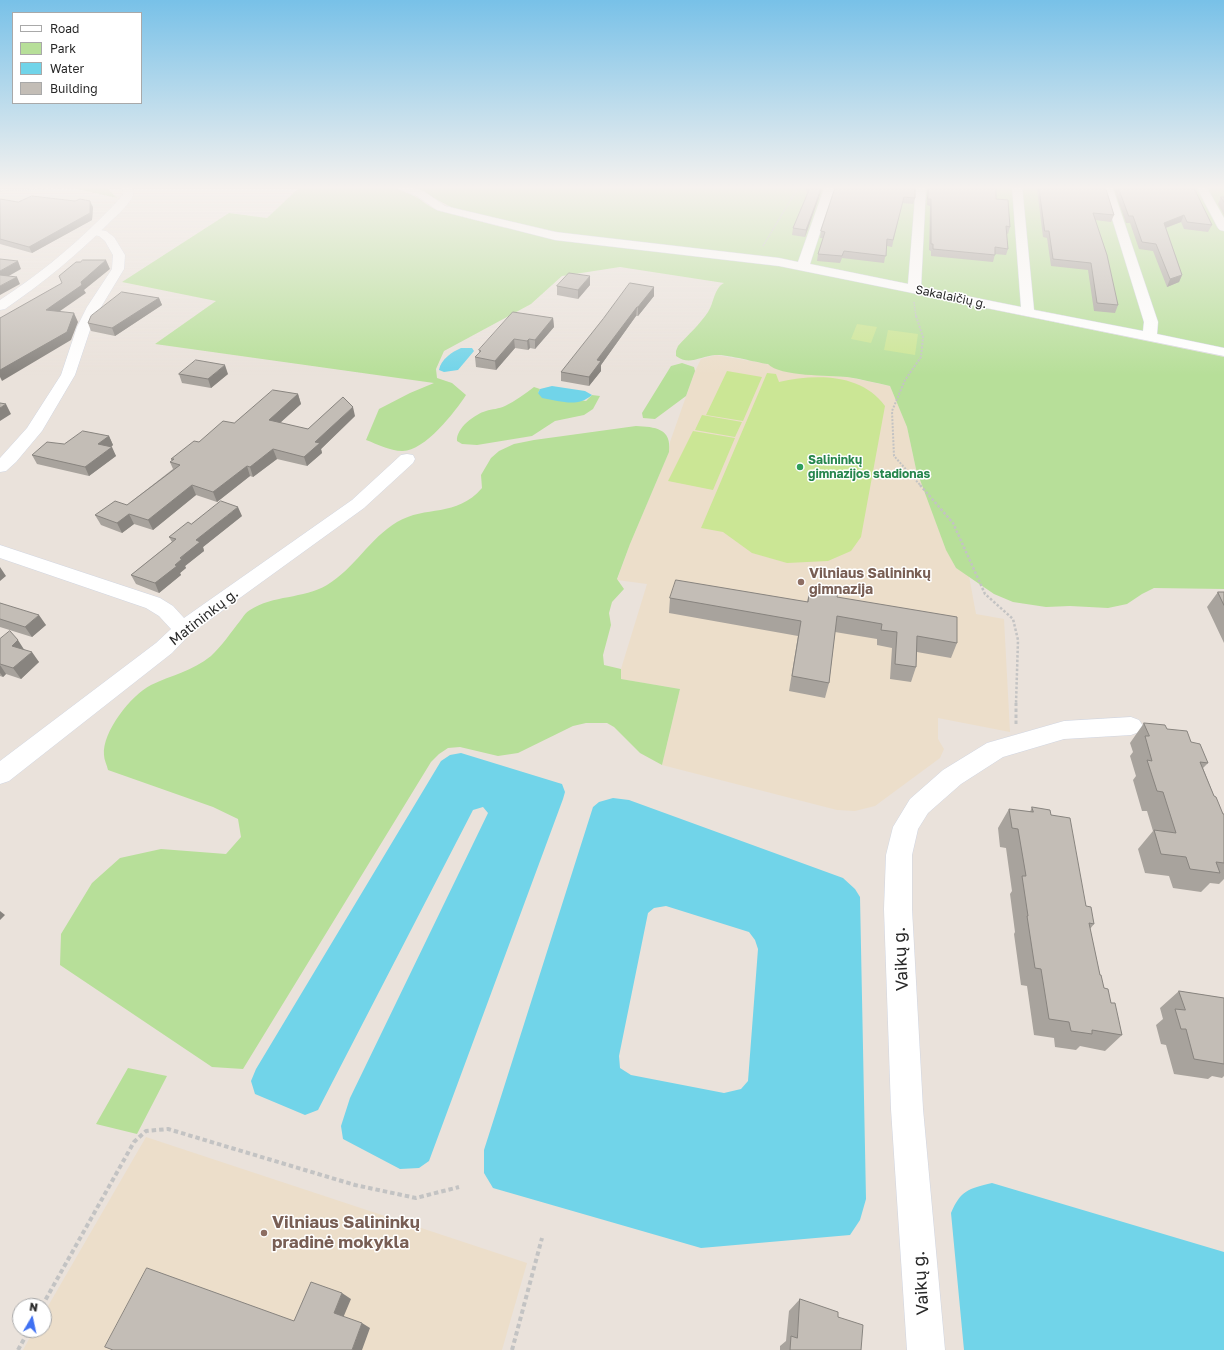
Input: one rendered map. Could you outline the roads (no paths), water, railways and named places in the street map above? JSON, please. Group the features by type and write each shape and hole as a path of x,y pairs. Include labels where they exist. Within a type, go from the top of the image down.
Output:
{"street":[{"path":"0,306 23,291 74,249"},
{"path":"0,467 34,431 68,375 84,327 94,307 118,269 119,255 116,249"},
{"name":"Sakalaičių g.","path":"669,249 803,266 914,290 1224,352"},
{"path":"803,266 809,249"},
{"path":"914,290 917,249"},
{"path":"1022,249 1028,313"},
{"path":"1127,249 1151,322 1150,337"},
{"name":"Matininkų g.","path":"0,774 164,648 183,629 358,504 407,459"},
{"path":"0,550 153,603 166,611 183,629"},
{"name":"Vaikų g.","path":"926,1350 908,1109 898,909 899,855 906,827 919,806 952,777 995,750 1064,730 1131,726"}],"water":[{"path":"461,348 472,348 474,351 458,370 444,372 439,370 444,359"},
{"path":"552,386 585,391 592,395 581,401 562,402 542,398 538,393 540,389"},
{"path":"461,753 562,784 565,792 429,1161 419,1168 400,1169 343,1139 341,1126 350,1098 488,813 483,807 473,810 318,1110 305,1115 255,1094 251,1081 256,1069 441,761 450,755"},
{"path":"613,798 629,800 843,878 855,889 860,897 866,1199 860,1220 850,1235 701,1248 493,1188 484,1173 484,1150 593,807 599,802","holes":["666,906 749,932 755,940 758,949 748,1081 741,1089 724,1093 631,1075 620,1068 619,1056 648,913 654,908"]},
{"path":"992,1183 1224,1252 1224,1350 964,1350 951,1213 958,1199 966,1192"}],"place":[{"name":"Salininkų gimnazijos stadionas","path":"800,467"},
{"name":"Vilniaus Salininkų gimnazija","path":"801,582"},
{"name":"Vilniaus Salininkų pradinė mokykla","path":"264,1233"}]}
